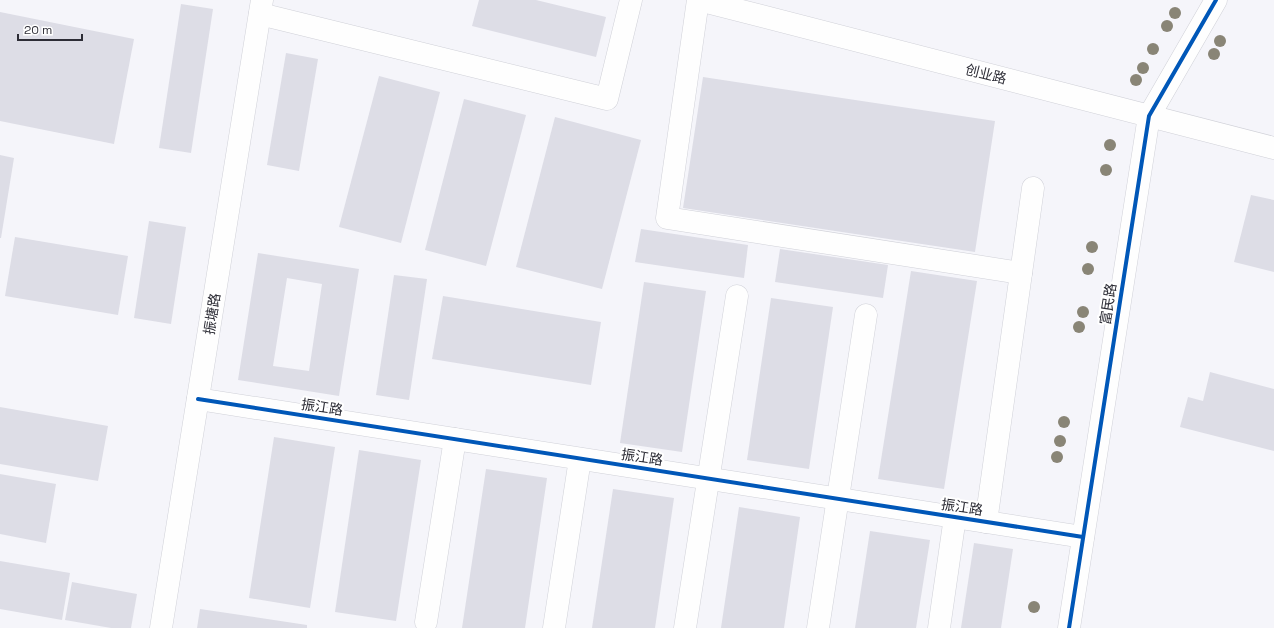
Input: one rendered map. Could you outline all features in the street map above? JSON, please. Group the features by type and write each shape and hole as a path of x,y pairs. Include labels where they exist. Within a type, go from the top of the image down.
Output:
{"street":[{"path":"261,7 607,99 631,0"},
{"path":"698,0 667,218 1021,273"},
{"name":"创业路","path":"698,0 1274,148"},
{"name":"富民路","path":"1069,628 1149,116 1216,0"},
{"name":"振塘路","path":"161,628 261,7"},
{"path":"986,522 1033,188"},
{"path":"685,628 737,296"},
{"path":"818,628 866,314"},
{"name":"振江路","path":"198,399 1083,537"},
{"path":"426,622 455,439"},
{"path":"554,628 580,459"},
{"path":"939,628 955,517"}],"building":[{"path":"479,0 536,0 606,17 596,57 472,26"},
{"path":"181,4 213,9 191,153 159,148"},
{"path":"0,12 134,39 114,144 0,121"},
{"path":"286,53 318,59 299,171 267,165"},
{"path":"379,76 440,92 401,243 339,227"},
{"path":"703,77 995,121 975,252 683,208"},
{"path":"464,99 526,115 486,266 425,250"},
{"path":"555,117 641,140 602,289 516,267"},
{"path":"0,155 14,158 1,238 0,238"},
{"path":"1251,195 1274,200 1274,272 1234,262"},
{"path":"149,221 186,227 171,324 134,318"},
{"path":"641,229 748,245 744,278 635,262"},
{"path":"15,237 128,256 118,315 5,296"},
{"path":"780,249 888,265 883,298 775,282"},
{"path":"258,253 359,269 339,396 238,380","holes":["287,278 322,284 309,371 273,366"]},
{"path":"911,271 977,281 944,489 878,479"},
{"path":"394,275 427,279 409,400 376,395"},
{"path":"644,282 706,291 682,452 620,443"},
{"path":"443,296 601,322 591,385 432,359"},
{"path":"771,298 833,307 809,469 747,460"},
{"path":"1210,372 1274,389 1274,451 1180,427 1188,397 1203,401"},
{"path":"0,407 108,426 98,481 0,464"},
{"path":"274,437 335,447 310,608 249,598"},
{"path":"359,450 421,460 396,621 335,612"},
{"path":"486,469 547,478 525,628 462,628"},
{"path":"0,474 56,484 46,543 0,534"},
{"path":"613,489 674,498 655,628 592,628"},
{"path":"739,507 800,517 784,628 721,628"},
{"path":"870,531 930,540 916,628 855,628"},
{"path":"974,543 1013,549 1001,628 961,628"},
{"path":"0,561 70,573 62,620 0,609"},
{"path":"72,582 137,594 131,628 111,628 65,620"},
{"path":"200,609 307,625 307,628 197,628"}],"cycle path":[{"path":"1069,628 1149,116 1216,0"},
{"path":"198,399 1083,537"}]}
